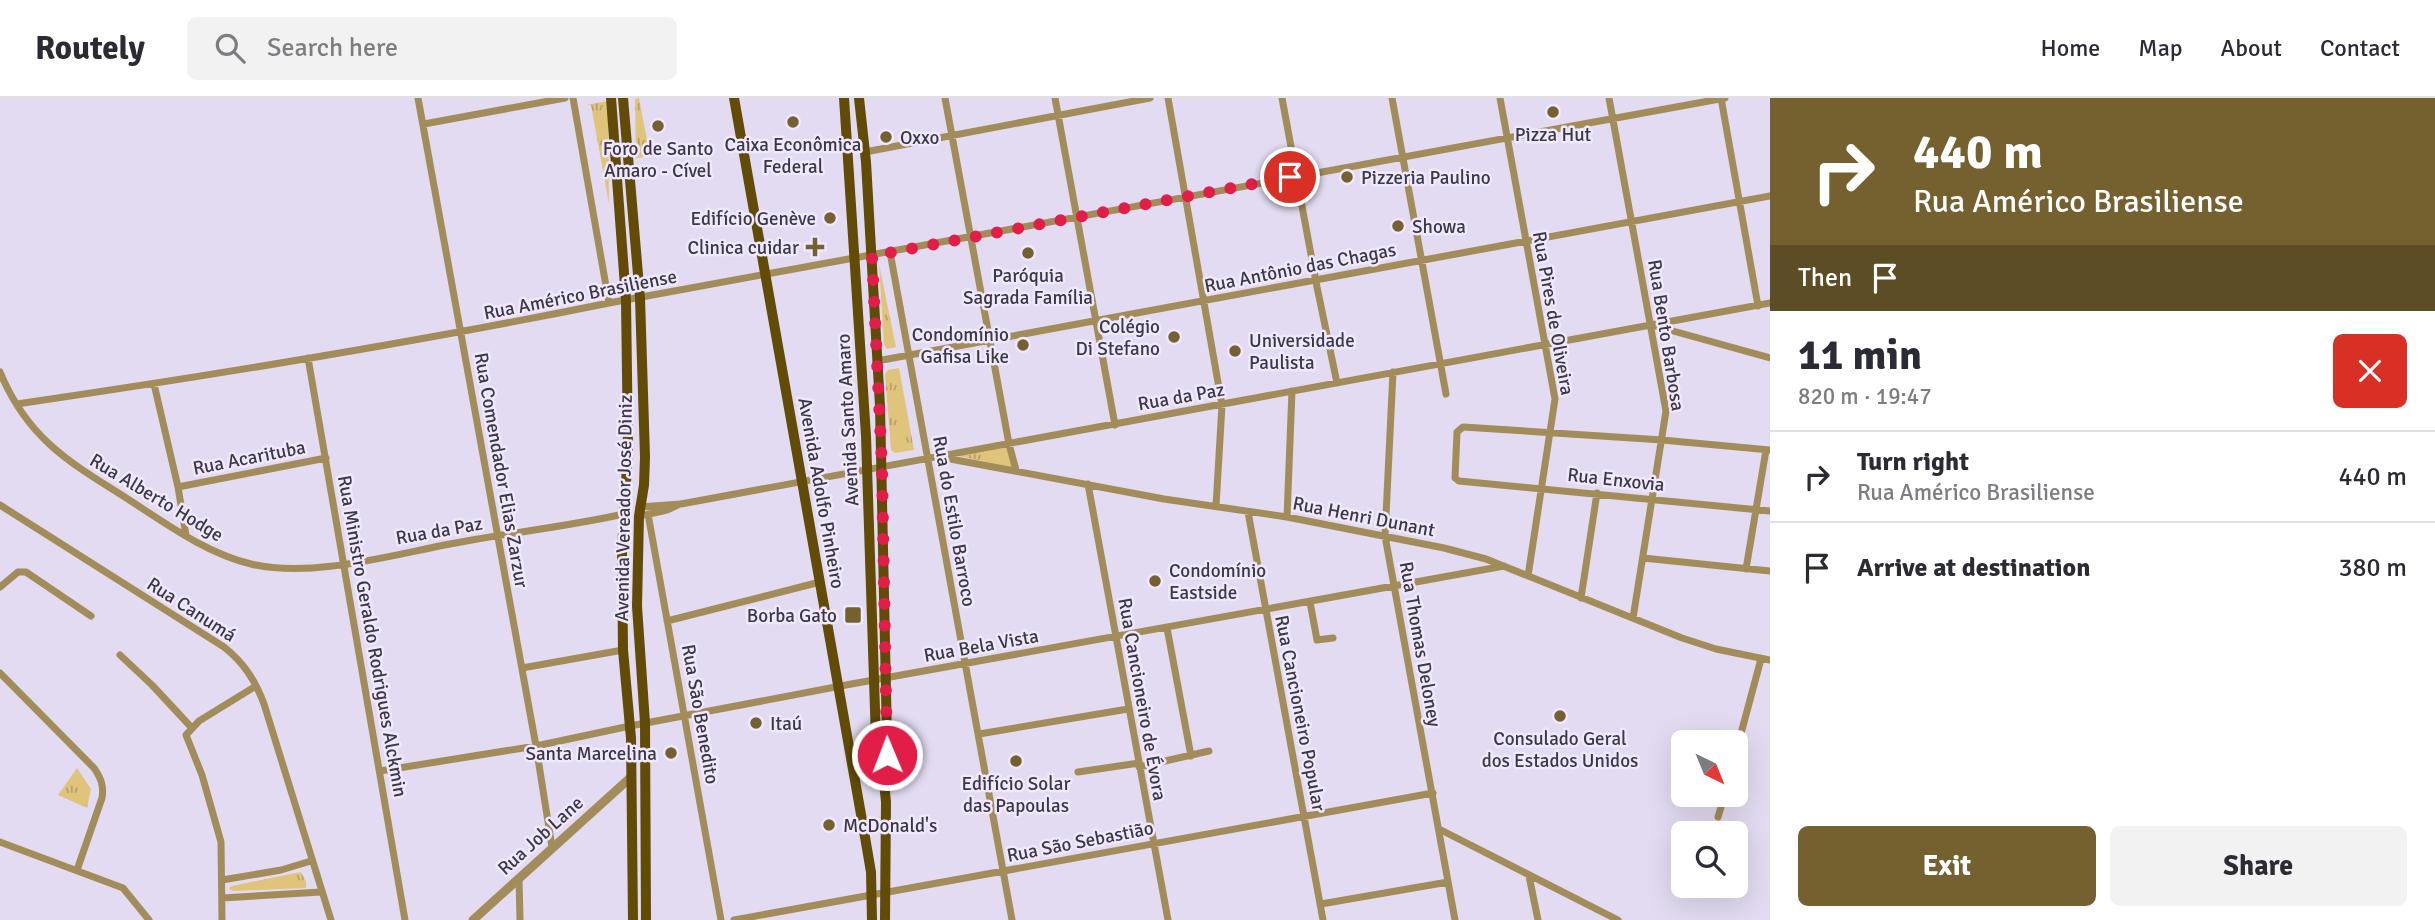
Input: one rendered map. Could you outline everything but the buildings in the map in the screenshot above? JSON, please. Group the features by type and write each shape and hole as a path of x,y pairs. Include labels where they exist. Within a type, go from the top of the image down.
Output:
{"main road":[{"name":"Avenida Vereador José Diniz","path":"611,98 626,300 628,449 621,549 623,650 630,726 633,920"},
{"name":"Avenida Vereador José Diniz","path":"623,98 640,298 645,457 637,606 645,723 646,920"},
{"name":"Avenida Adolfo Pinheiro","path":"734,98 865,837 872,895"},
{"name":"Avenida Santo Amaro","path":"844,98 887,755 884,782 885,920"},
{"name":"Avenida Santo Amaro","path":"859,98 872,256 882,467 880,680"},
{"path":"862,363 877,361"},
{"path":"872,895 872,920"}],"street":[{"name":"Rua Comendador Elias Zarzur","path":"418,98 462,332 552,847"},
{"path":"424,124 565,98"},
{"path":"573,98 609,303"},
{"path":"946,98 1016,470"},
{"path":"1055,98 1115,425"},
{"path":"865,152 1150,98"},
{"path":"1168,98 1222,405 1216,506"},
{"path":"1282,98 1337,383"},
{"path":"1392,98 1446,394"},
{"name":"Rua Pires de Oliveira","path":"1500,98 1555,400 1528,576"},
{"name":"Rua Bento Barbosa","path":"1609,98 1666,411 1633,618"},
{"path":"1722,98 1758,306"},
{"name":"Rua Américo Brasiliense","path":"17,404 154,384 462,332 1722,98"},
{"name":"Rua Antônio das Chagas","path":"877,361 1770,196"},
{"name":"Rua do Estilo Barroco","path":"890,252 1012,920"},
{"name":"Rua da Paz","path":"642,513 802,481 1770,303"},
{"path":"1651,325 1770,358"},
{"name":"Rua Ministro Geraldo Rodrigues Alckmin","path":"308,358 405,920"},
{"name":"Rua Alberto Hodge","path":"0,372 31,428 72,465 186,535 229,557 264,567 303,569 343,564"},
{"name":"Rua Thomas Deloney","path":"1393,372 1385,536 1455,920"},
{"path":"154,384 178,487 186,535"},
{"path":"1287,517 1292,391"},
{"name":"Rua Enxovia","path":"1551,434 1464,427 1457,432 1455,478 1459,481 1770,511"},
{"path":"1551,434 1662,440 1768,450 1745,569"},
{"name":"Rua Henri Dunant","path":"938,457 1287,517 1444,548 1486,559 1716,649 1770,660"},
{"name":"Rua Acarituba","path":"178,487 326,458"},
{"name":"Rua Cancioneiro de Évora","path":"1088,484 1168,920"},
{"path":"1581,598 1597,493"},
{"name":"Rua Canumá","path":"0,505 224,647 242,663 256,686 331,920"},
{"name":"Rua Cancioneiro Popular","path":"1248,512 1323,920"},
{"name":"Rua São Benedito","path":"642,513 686,715 721,920"},
{"name":"Rua da Paz","path":"343,564 624,514"},
{"path":"1643,558 1770,571"},
{"name":"Rua Bela Vista","path":"380,771 536,746 838,686 1504,566"},
{"path":"0,587 18,572 26,572 91,615"},
{"path":"667,621 820,582"},
{"path":"1310,602 1317,640 1333,638"},
{"path":"1167,628 1191,756"},
{"path":"522,668 623,650"},
{"path":"120,655 191,727"},
{"path":"1742,730 1761,659"},
{"path":"0,673 100,776 102,798 77,870"},
{"path":"222,920 220,837 202,775 186,738 191,727 256,686"},
{"path":"979,734 1128,709"},
{"path":"1078,772 1139,765 1209,751"},
{"name":"Rua Job Lane","path":"473,920 631,777"},
{"name":"Rua São Sebastião","path":"734,920 1433,793"},
{"path":"1718,817 1721,807"},
{"path":"1439,829 1616,919"},
{"path":"0,842 123,888 149,920"},
{"path":"222,880 281,870 311,861"},
{"path":"1529,876 1538,920"},
{"path":"519,877 520,920"},
{"path":"1321,904 1448,882"},
{"path":"222,898 321,892"}],"green space":[{"path":"639,98 650,156 636,158 635,99"},
{"path":"608,101 609,204 591,105 586,105"},
{"path":"879,264 896,347 887,349 884,345"},
{"path":"899,368 914,450 895,453 891,450 885,374 888,370"},
{"path":"1007,446 1014,468 954,455"},
{"path":"77,768 91,789 87,808 58,795"},
{"path":"301,872 306,888 229,889 231,886"}],"place":[{"name":"Pizza Hut","path":"1553,112"},
{"name":"Caixa Econômica Federal","path":"793,122"},
{"name":"Foro de Santo Amaro - Cível","path":"658,126"},
{"name":"Oxxo","path":"886,137"},
{"name":"Pizzeria Paulino","path":"1347,177"},
{"name":"Edifício Genève","path":"830,218"},
{"name":"Showa","path":"1398,226"},
{"name":"Clinica cuidar","path":"815,247"},
{"name":"Paróquia Sagrada Família","path":"1028,253"},
{"name":"Colégio Di Stefano","path":"1174,337"},
{"name":"Condomínio Gafisa Like","path":"1023,345"},
{"name":"Universidade Paulista","path":"1235,351"},
{"name":"Condomínio Eastside","path":"1155,581"},
{"name":"Borba Gato","path":"853,615"},
{"name":"Consulado Geral dos Estados Unidos","path":"1560,716"},
{"name":"Itaú","path":"756,723"},
{"name":"Santa Marcelina","path":"671,753"},
{"name":"Edifício Solar das Papoulas","path":"1016,761"},
{"name":"McDonald's","path":"829,825"}],"route":[{"path":"887,755 882,467 872,256 1290,177"}]}
